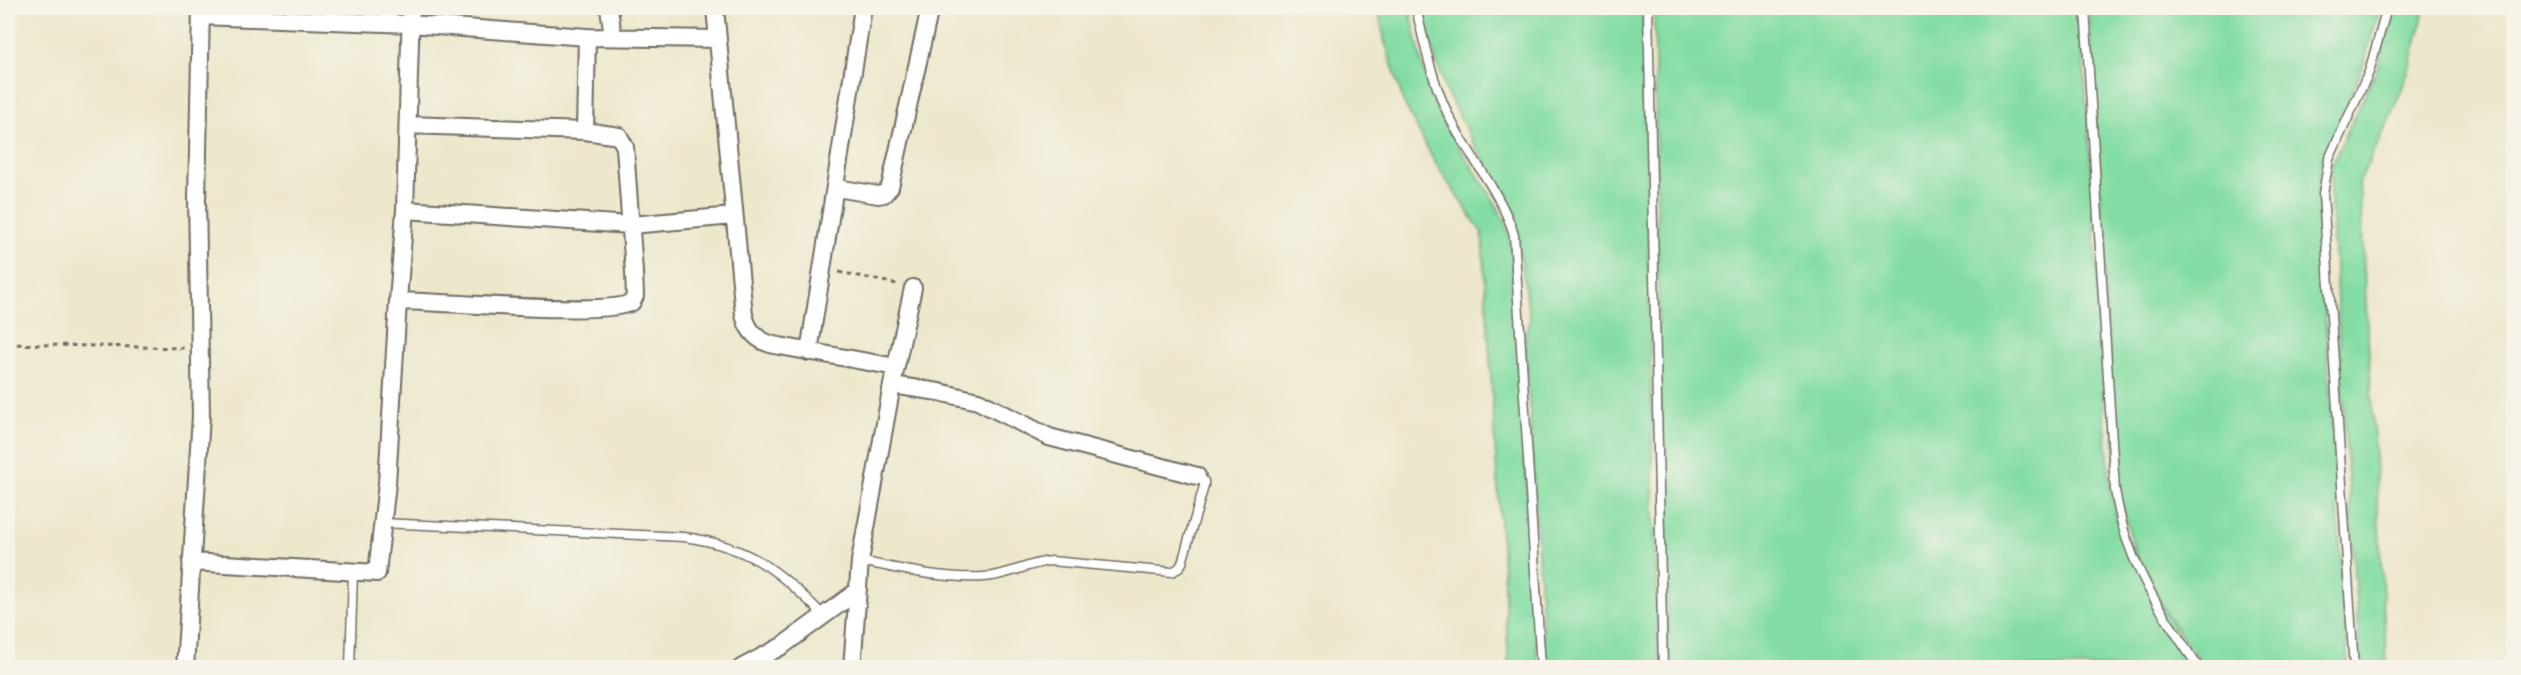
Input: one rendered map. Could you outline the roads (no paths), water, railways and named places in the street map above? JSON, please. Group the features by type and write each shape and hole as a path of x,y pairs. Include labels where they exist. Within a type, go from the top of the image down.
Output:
{"street":[{"path":"609,8 613,37"},
{"path":"715,8 744,315 749,328 758,339 765,343 896,368"},
{"path":"809,352 837,188 863,8"},
{"path":"837,188 878,195 884,194 890,187 930,8"},
{"path":"185,668 201,416 197,199 201,12 410,16 587,37 718,39"},
{"path":"190,562 377,573 387,483 405,210 410,16"},
{"path":"585,131 587,37"},
{"path":"398,301 512,306 626,306 635,296 624,143 615,134 408,125"},
{"path":"405,210 631,225 734,216"},
{"path":"852,668 860,561 892,385 913,288"},
{"path":"892,385 978,401 1049,437 1197,476"},
{"path":"741,668 782,646 856,592"}],"lane":[{"path":"1416,8 1423,39 1445,109 1506,214 1514,235 1541,668"},
{"path":"1648,8 1663,668"},
{"path":"2085,8 2115,490 2126,539 2138,567 2151,594 2199,668"},
{"path":"2354,668 2323,194 2329,159 2368,72 2387,8"},
{"path":"860,561 927,574 985,577 1051,561 1172,572 1182,563 1204,486 1204,481 1197,476"},
{"path":"382,524 684,537 707,540 731,547 772,568 791,582 824,616"},
{"path":"350,668 353,573"}]}
